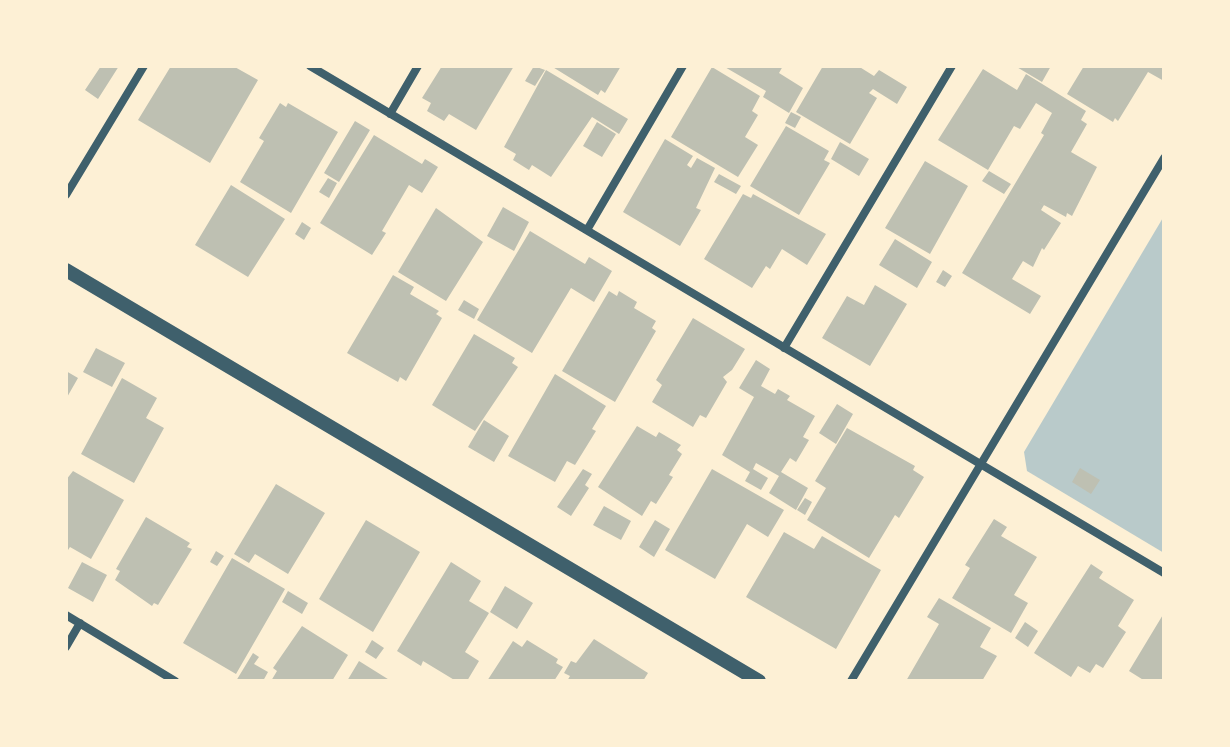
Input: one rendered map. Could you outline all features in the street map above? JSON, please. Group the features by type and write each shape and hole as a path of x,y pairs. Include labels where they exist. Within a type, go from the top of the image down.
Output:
{"street":[{"path":"66,195 144,66"},
{"path":"310,66 1164,573"},
{"path":"390,114 418,66"},
{"path":"587,230 683,66"},
{"path":"784,348 952,66"},
{"path":"851,681 1164,158"},
{"path":"66,270 759,681"},
{"path":"66,615 175,681"},
{"path":"66,647 80,623"}],"shaded area":[{"path":"1164,216 1164,553 1027,471 1024,452"}],"building":[{"path":"101,66 119,66 98,99 85,90"},
{"path":"171,66 233,66 258,80 210,163 138,120"},
{"path":"442,66 514,66 476,130 449,114 444,121 427,111 431,103 422,98"},
{"path":"534,66 545,70 535,86 525,81"},
{"path":"551,66 621,66 605,93 601,90 598,95"},
{"path":"723,66 783,66 779,73 803,88 789,113 763,97 766,91"},
{"path":"823,66 858,66 874,76 879,70 907,87 897,104 873,89 869,93 877,98 850,144 796,112"},
{"path":"1015,66 1051,66 1042,82"},
{"path":"1084,66 1164,66 1164,81 1148,72 1118,121 1115,118 1113,122 1067,94"},
{"path":"712,67 760,96 752,111 758,115 745,137 758,145 738,177 671,137"},
{"path":"983,69 1017,90 1026,74 1086,111 1081,120 1087,124 1071,152 1097,167 1072,216 1067,213 1066,217 1044,205 1041,210 1061,223 1044,250 1042,248 1033,267 1023,261 1012,279 1041,296 1030,314 962,273 1044,135 1041,133 1052,113 1036,103 1020,129 1014,126 988,170 938,140"},
{"path":"546,70 628,119 619,134 592,117 551,177 532,165 529,170 513,160 516,154 504,147"},
{"path":"280,103 286,107 288,103 338,132 291,213 240,182 264,141 259,138"},
{"path":"791,112 801,117 795,128 785,123"},
{"path":"355,121 370,130 339,182 324,173"},
{"path":"597,122 616,134 602,157 583,146"},
{"path":"786,126 829,151 824,160 830,163 799,215 750,186"},
{"path":"374,135 422,164 425,159 438,167 422,193 409,185 372,255 320,223"},
{"path":"665,139 693,156 687,165 691,168 697,158 715,168 696,208 701,210 680,246 623,212"},
{"path":"840,142 869,159 859,176 831,159"},
{"path":"925,161 968,186 930,254 885,228"},
{"path":"989,171 1011,184 1004,194 982,181"},
{"path":"719,174 741,186 736,194 714,182"},
{"path":"328,178 337,183 329,198 319,192"},
{"path":"231,185 285,219 248,277 195,245"},
{"path":"743,194 751,198 753,194 826,234 807,265 782,249 770,269 766,266 752,288 704,259"},
{"path":"503,207 529,222 514,251 487,236"},
{"path":"436,208 483,242 446,301 398,272"},
{"path":"302,222 311,228 304,240 295,234"},
{"path":"530,231 585,264 589,257 612,271 594,302 571,288 532,353 477,320"},
{"path":"895,239 932,262 917,288 879,265"},
{"path":"943,270 952,276 945,287 936,282"},
{"path":"393,275 414,287 410,294 439,311 436,314 442,318 406,381 400,377 398,382 347,353"},
{"path":"875,285 907,304 870,366 822,338 847,296 864,305"},
{"path":"609,291 617,296 619,291 637,302 634,308 656,321 652,328 656,331 615,402 562,371"},
{"path":"464,300 479,309 474,319 458,310"},
{"path":"693,318 745,349 732,370 723,377 727,382 706,418 700,415 693,427 652,402 662,385 656,380"},
{"path":"474,334 515,358 512,363 518,367 475,431 432,405"},
{"path":"96,348 125,363 112,387 83,372"},
{"path":"756,360 770,369 761,386 775,394 778,389 790,396 787,400 815,416 803,437 809,440 796,462 790,458 781,472 808,488 796,510 769,493 779,476 756,463 753,469 768,478 761,490 745,481 750,472 722,455 754,397 739,388"},
{"path":"66,371 78,378 66,399"},
{"path":"555,374 606,406 592,429 596,431 575,465 567,461 555,482 508,456"},
{"path":"122,378 157,398 146,418 164,428 134,483 81,454"},
{"path":"837,404 853,414 836,444 819,433"},
{"path":"484,420 509,436 494,462 468,447"},
{"path":"637,426 656,437 659,432 681,445 677,450 682,454 669,475 673,477 656,504 651,501 642,516 598,487"},
{"path":"847,428 915,466 913,470 924,477 899,518 895,515 869,558 807,520 826,488 815,481"},
{"path":"1080,468 1100,480 1091,494 1072,482"},
{"path":"583,469 592,474 585,485 589,488 571,516 557,507"},
{"path":"712,469 784,510 768,537 747,524 715,579 665,550"},
{"path":"73,471 124,500 91,559 70,547 66,553 66,480"},
{"path":"276,484 325,513 288,574 255,554 249,563 234,554"},
{"path":"805,498 812,502 805,515 797,510"},
{"path":"604,506 631,521 621,540 593,525"},
{"path":"146,517 190,543 187,547 192,549 158,605 154,603 152,606 115,580 120,571 116,569"},
{"path":"994,519 1007,527 1001,536 1037,557 1014,595 1028,603 1011,633 952,598 970,568 965,565"},
{"path":"366,520 420,552 373,632 319,599"},
{"path":"655,520 670,529 654,557 639,547"},
{"path":"784,532 814,549 822,536 881,570 836,649 746,597"},
{"path":"216,551 224,556 217,566 210,562"},
{"path":"232,558 285,589 236,674 183,643"},
{"path":"82,562 107,575 93,602 68,588"},
{"path":"451,562 481,581 469,601 489,613 465,652 479,661 467,681 456,681 423,661 421,666 397,651"},
{"path":"1091,564 1103,572 1099,578 1134,600 1118,626 1126,632 1103,668 1096,664 1090,673 1078,666 1071,677 1034,653"},
{"path":"505,586 533,603 517,629 490,612"},
{"path":"288,591 308,603 302,614 282,602"},
{"path":"939,598 991,628 980,647 997,656 982,681 906,681 939,624 927,617"},
{"path":"1164,613 1164,681 1145,681 1129,671"},
{"path":"1025,622 1038,631 1028,647 1015,638"},
{"path":"302,626 348,655 332,681 271,681 277,671 273,668"},
{"path":"594,639 648,673 643,681 567,681 570,676 564,673 571,661 576,663"},
{"path":"372,640 384,648 376,659 365,652"},
{"path":"527,640 558,659 556,663 563,667 554,681 487,681 513,641 522,647"},
{"path":"253,653 259,657 254,664 268,672 263,681 236,681"},
{"path":"359,661 391,681 347,681"}]}
